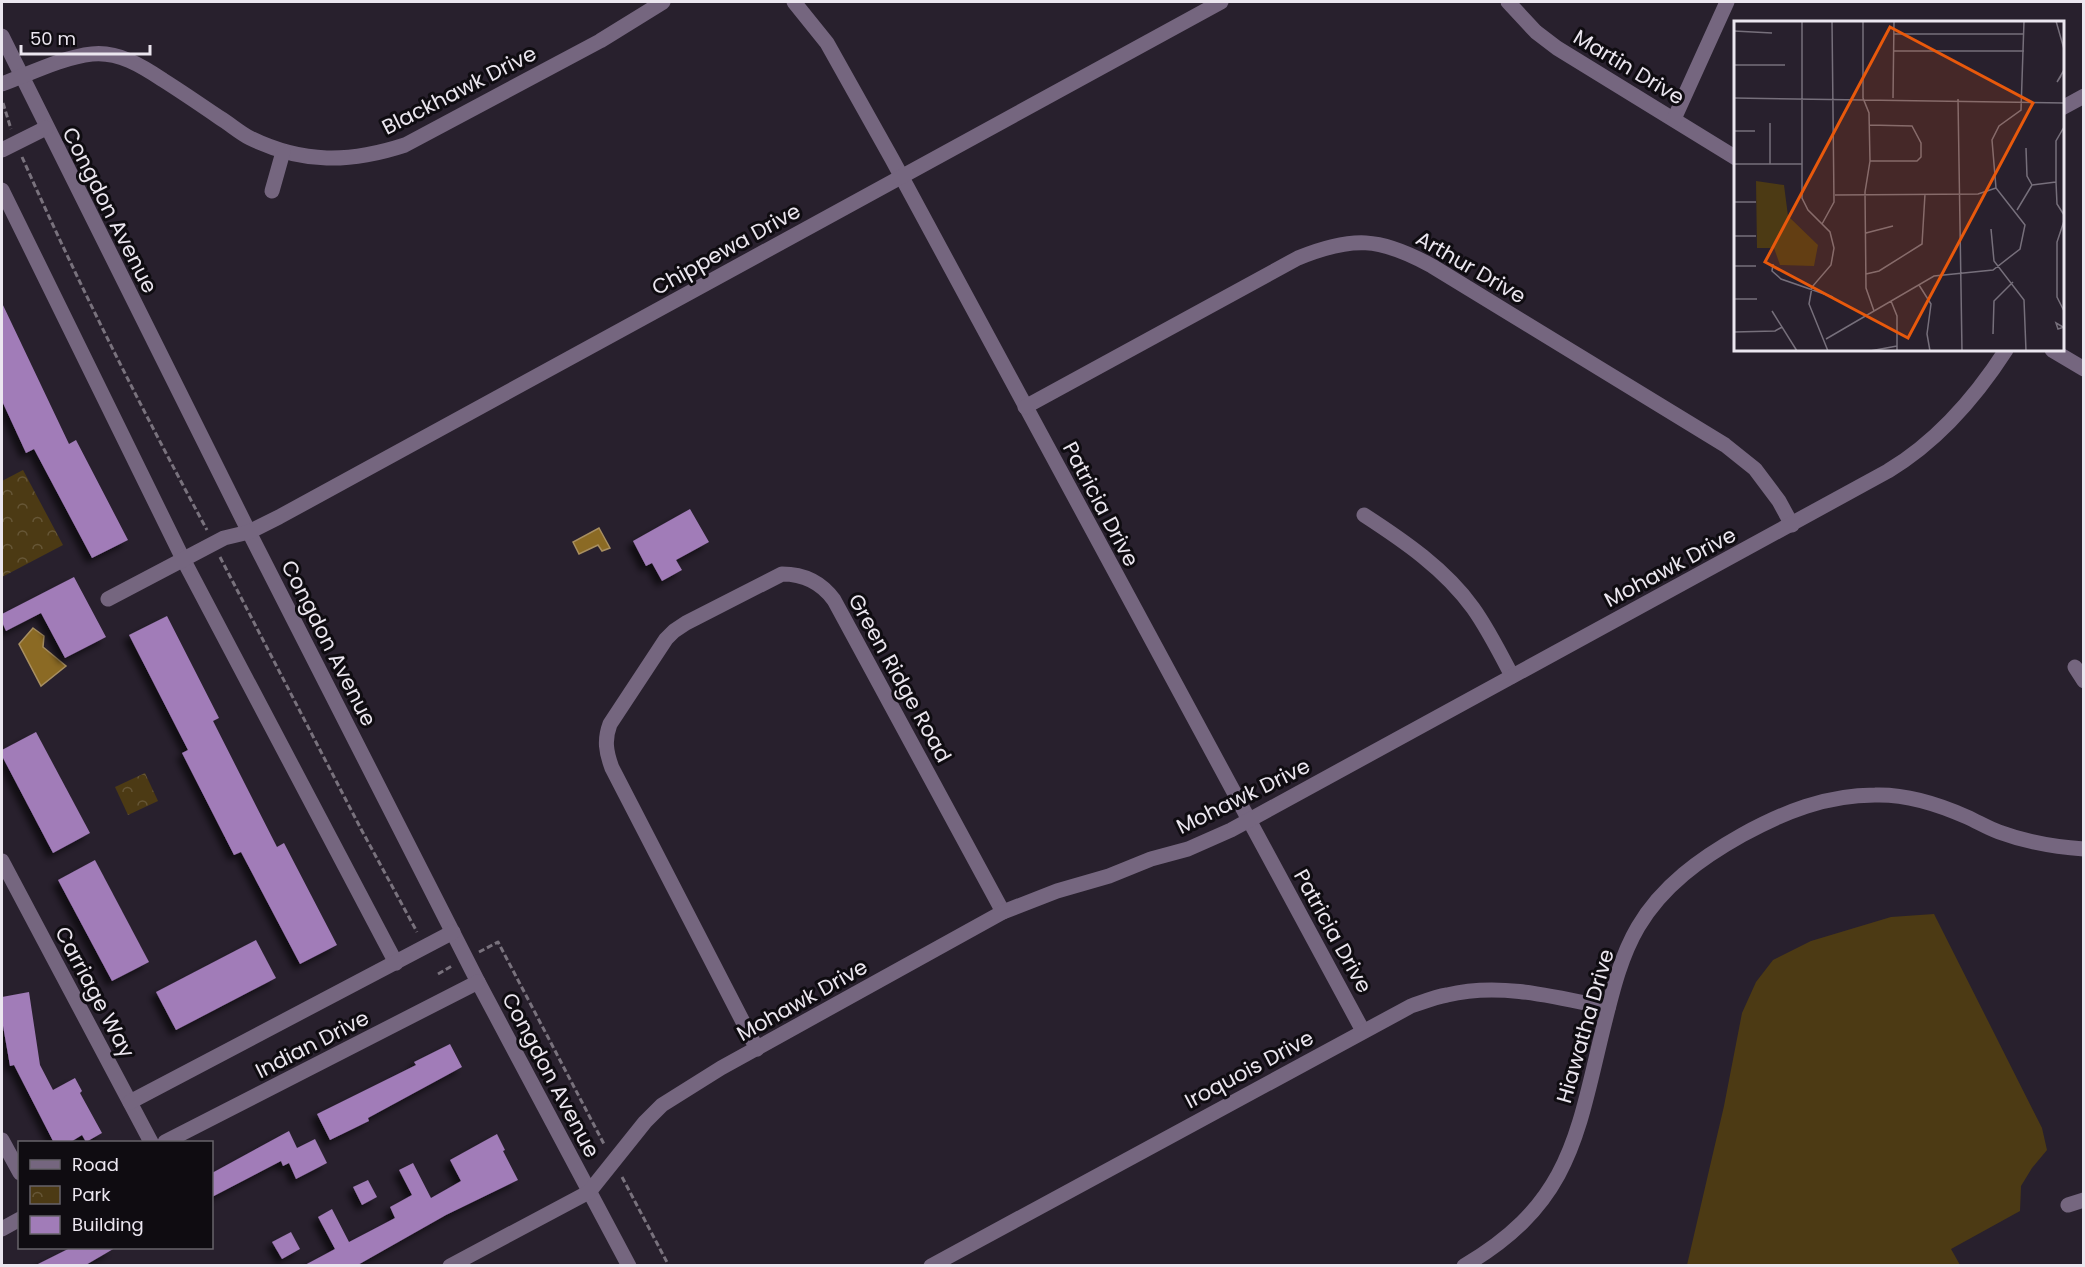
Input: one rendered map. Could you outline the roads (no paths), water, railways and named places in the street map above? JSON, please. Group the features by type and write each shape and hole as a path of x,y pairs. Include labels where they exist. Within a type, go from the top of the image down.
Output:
{"street":[{"name":"Blackhawk Drive","path":"2,84 60,62 92,54 117,55 143,67 249,137 283,152 316,158 353,159 375,155 405,145 555,66 645,15 663,2"},
{"name":"Patricia Drive","path":"794,2 827,43 1363,1032"},
{"name":"Chippewa Drive","path":"108,599 224,538 249,532 1221,2"},
{"name":"Martin Drive","path":"1508,2 1536,32 1557,48 1734,157"},
{"path":"1674,118 1727,2"},
{"name":"Congdon Avenue","path":"2,36 249,532 478,982 629,1266"},
{"path":"2064,107 2084,96"},
{"path":"2,150 46,128"},
{"path":"272,191 283,152"},
{"path":"2,190 183,559 396,963"},
{"name":"Arthur Drive","path":"1025,407 1298,258 1345,243 1380,244 1408,252 1725,445 1755,469 1779,501 1792,525"},
{"name":"Mohawk Drive","path":"450,1266 589,1192 645,1122 662,1105 721,1068 1003,912 1058,891 1109,876 1151,859 1188,849 1250,821 1888,471 1928,442 1968,404 2005,351"},
{"path":"2054,351 2084,369"},
{"path":"1364,515 1403,541 1458,589 1482,622 1512,676"},
{"name":"Green Ridge Road","path":"757,1049 612,768 606,751 606,735 610,724 666,639 686,623 782,574 793,574 806,578 825,590 834,600 1003,912"},
{"path":"2075,667 2084,681"},
{"name":"Hiawatha Drive","path":"1464,1266 1495,1247 1517,1228 1544,1198 1557,1178 1566,1162 1578,1130 1617,976 1632,938 1648,911 1670,886 1716,849 1771,820 1828,799 1851,796 1903,796 1966,816 2011,836 2056,846 2084,849"},
{"name":"Carriage Way","path":"2,861 150,1141"},
{"path":"130,1102 453,932"},
{"name":"Indian Drive","path":"169,1141 478,982"},
{"name":"Iroquois Drive","path":"931,1266 1411,1006 1446,995 1480,990 1533,993 1608,1008"},
{"path":"2,1140 18,1169"},
{"path":"2068,1205 2084,1200"},
{"path":"2,1229 18,1220"}]}
